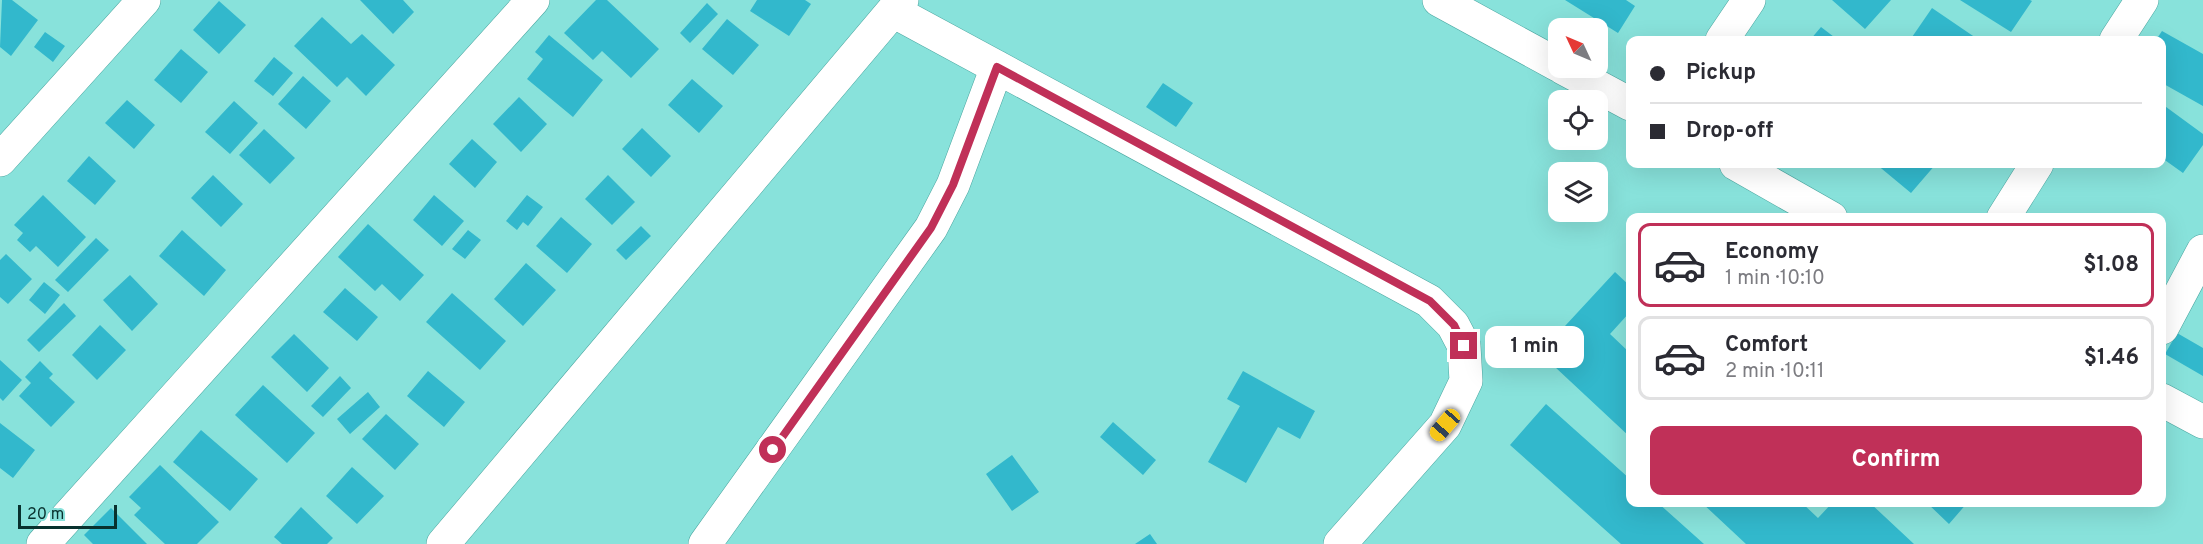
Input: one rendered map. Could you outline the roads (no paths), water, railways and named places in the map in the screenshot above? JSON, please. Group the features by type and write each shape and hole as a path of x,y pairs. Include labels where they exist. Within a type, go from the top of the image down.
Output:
{"street":[{"path":"0,160 144,0"},
{"path":"43,544 533,0"},
{"path":"1439,0 1548,60"},
{"path":"1725,36 1749,0"},
{"path":"2119,36 2142,0"},
{"path":"443,544 897,5 997,67 1430,301 1454,325 1464,346 1466,381 1445,425 1340,544"},
{"path":"705,544 931,228 953,185 997,67"},
{"path":"1582,78 1626,102"},
{"path":"1743,168 1822,213"},
{"path":"2005,213 2034,168"},
{"path":"2166,320 2203,250"},
{"path":"2166,402 2203,422"}]}
